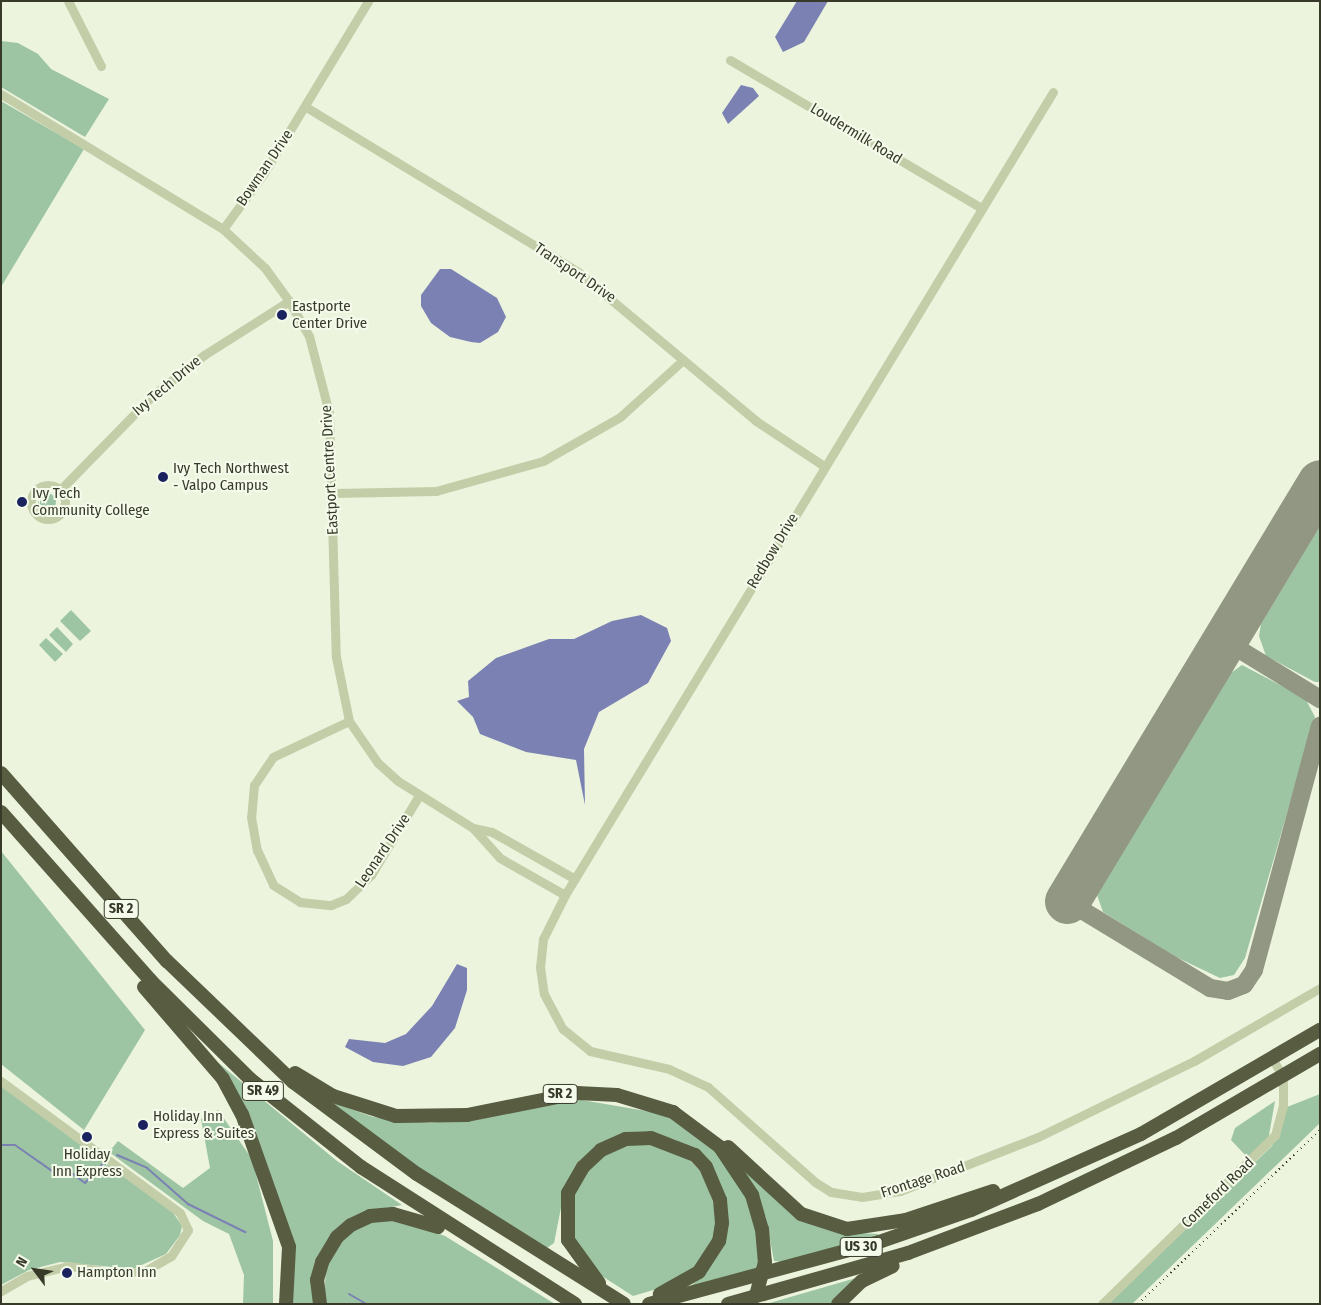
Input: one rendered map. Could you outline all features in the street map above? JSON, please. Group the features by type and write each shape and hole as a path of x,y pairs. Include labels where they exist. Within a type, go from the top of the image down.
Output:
{"highway":[{"name":"SR 2","path":"1,773 167,961 246,1041 332,1096 396,1116 467,1115 577,1092 644,1101 692,1123 720,1147 748,1187 762,1229 764,1275 756,1296"},
{"name":"SR 2","path":"1,812 74,895 91,924 223,1078 242,1114 289,1247 286,1304"},
{"name":"SR 49","path":"74,895 196,1029 250,1079 361,1167 575,1304"},
{"name":"US 30","path":"649,1304 764,1275 878,1242 1066,1171 1273,1060 1320,1030"},
{"name":"SR 49","path":"246,1041 381,1150 589,1277"},
{"name":"US 30","path":"728,1304 966,1232 1103,1175 1283,1077 1320,1054"},
{"path":"692,1123 745,1161 779,1198 800,1214 847,1229 906,1220 1066,1171"},
{"path":"624,1304 589,1277 568,1240 565,1216 568,1193 583,1167 601,1150 626,1140 651,1138 695,1155 706,1167 720,1200 719,1241 699,1272 643,1304"},
{"path":"320,1304 317,1280 326,1254 343,1231 370,1216 406,1215 486,1247"},
{"path":"838,1304 862,1280 948,1245 966,1232"}],"street":[{"path":"68,1 101,66"},
{"name":"Bowman Drive","path":"223,228 306,107 368,1"},
{"name":"Loudermilk Road","path":"730,60 981,208"},
{"name":"Redbow Drive","path":"565,895 1053,92"},
{"name":"Eastport Centre Drive","path":"1,94 223,228 265,268 289,301 309,336 324,388 334,493 336,657 349,721 378,763 418,797 473,828 492,832 575,879"},
{"name":"Transport Drive","path":"306,107 578,272 756,421 824,466"},
{"name":"Ivy Tech Drive","path":"60,490 153,395 204,355 289,301"},
{"path":"334,493 436,491 530,466 620,417 683,360"},
{"name":"Leonard Drive","path":"349,721 274,758 254,785 250,801 255,842 273,886 300,902 331,905 346,899 371,875 418,797"},
{"name":"Eastport Centre Drive","path":"473,828 500,858 565,895"},
{"name":"Frontage Road","path":"565,895 543,939 540,968 544,994 563,1029 606,1058 670,1069 708,1086 815,1182 848,1195 900,1190 1038,1138 1194,1061 1320,988"},
{"path":"1273,1060 1283,1077"},
{"name":"Comeford Road","path":"1102,1304 1267,1146 1280,1121 1283,1077"},
{"path":"1,1081 180,1213 188,1230 171,1256 145,1271 118,1273 68,1266 27,1276 1,1291"}],"green space":[{"path":"1,41 18,43 38,54 51,69 109,99 85,137 1,87"},
{"path":"1,101 84,149 1,287"},
{"path":"47,493 53,496 56,502 53,508 47,511 41,508 38,502 41,496"},
{"path":"1320,526 1320,682 1315,682 1266,656 1259,636 1261,624"},
{"path":"71,610 91,631 80,641 60,621"},
{"path":"57,627 73,644 66,652 49,635"},
{"path":"46,638 63,654 55,662 39,645"},
{"path":"1242,665 1305,698 1315,717 1245,958 1234,975 1220,978 1174,956 1103,912 1097,895 1231,673"},
{"path":"1,851 145,1030 84,1130 1,1064"},
{"path":"209,1055 337,1161 402,1205 377,1210 335,1234 316,1304 291,1304 291,1240"},
{"path":"1,1086 172,1211 182,1226 180,1235 166,1254 133,1269 60,1262 29,1270 1,1285"},
{"path":"1320,1094 1320,1123 1132,1304 1108,1304 1272,1146 1287,1107"},
{"path":"323,1099 373,1117 431,1123 576,1099 658,1113 680,1123 729,1163 756,1219 759,1268 691,1286 705,1272 724,1195 708,1165 676,1140 658,1135 620,1138 565,1188 554,1243 547,1248 420,1169"},
{"path":"1275,1101 1268,1141 1248,1158 1231,1140 1235,1128"},
{"path":"218,1110 252,1159 273,1241 273,1304 243,1304 244,1275 229,1234 203,1221 109,1152 118,1141 183,1188 210,1168 201,1119"},
{"path":"639,1143 663,1146 684,1155 702,1172 717,1213 715,1235 692,1272 674,1284 633,1296 591,1269 578,1249 571,1226 572,1202 580,1180 595,1162 616,1149"},
{"path":"743,1167 802,1220 834,1232 880,1234 785,1262 774,1261 766,1218"},
{"path":"392,1217 445,1236 555,1304 324,1304 326,1267 340,1242 361,1225"},
{"path":"863,1276 834,1304 766,1304"}],"water":[{"path":"797,1 828,1 804,42 783,52 775,37"},
{"path":"741,85 753,88 759,96 728,124 722,113"},
{"path":"440,269 451,269 497,298 506,317 498,332 480,343 471,342 450,337 431,323 421,306 421,295"},
{"path":"641,615 667,628 671,641 648,683 599,712 584,749 585,805 576,760 526,752 480,734 473,717 457,701 469,697 468,681 496,658 549,639 574,639 612,621"},
{"path":"457,964 467,968 467,990 455,1028 431,1057 403,1066 373,1062 345,1047 349,1039 385,1043 406,1034 432,1006"}],"waterway":[{"path":"1,1145 15,1145 55,1173 69,1171 85,1183 103,1164"},
{"path":"117,1155 147,1168 188,1204 245,1232"},
{"path":"349,1294 366,1304"}],"taxiway":[{"path":"1224,640 1320,699"},
{"path":"1067,901 1210,988 1228,991 1244,985 1254,970 1320,726"}],"runway":[{"path":"1067,901 1320,482"}],"railway":[{"path":"1138,1304 1320,1130"}],"place":[{"name":"Eastporte Center Drive","path":"282,315"},
{"name":"Ivy Tech Northwest - Valpo Campus","path":"163,477"},
{"name":"Ivy Tech Community College","path":"22,502"},
{"name":"Holiday Inn Express & Suites","path":"143,1125"},
{"name":"Holiday Inn Express","path":"87,1137"},
{"name":"Hampton Inn","path":"67,1273"}]}
